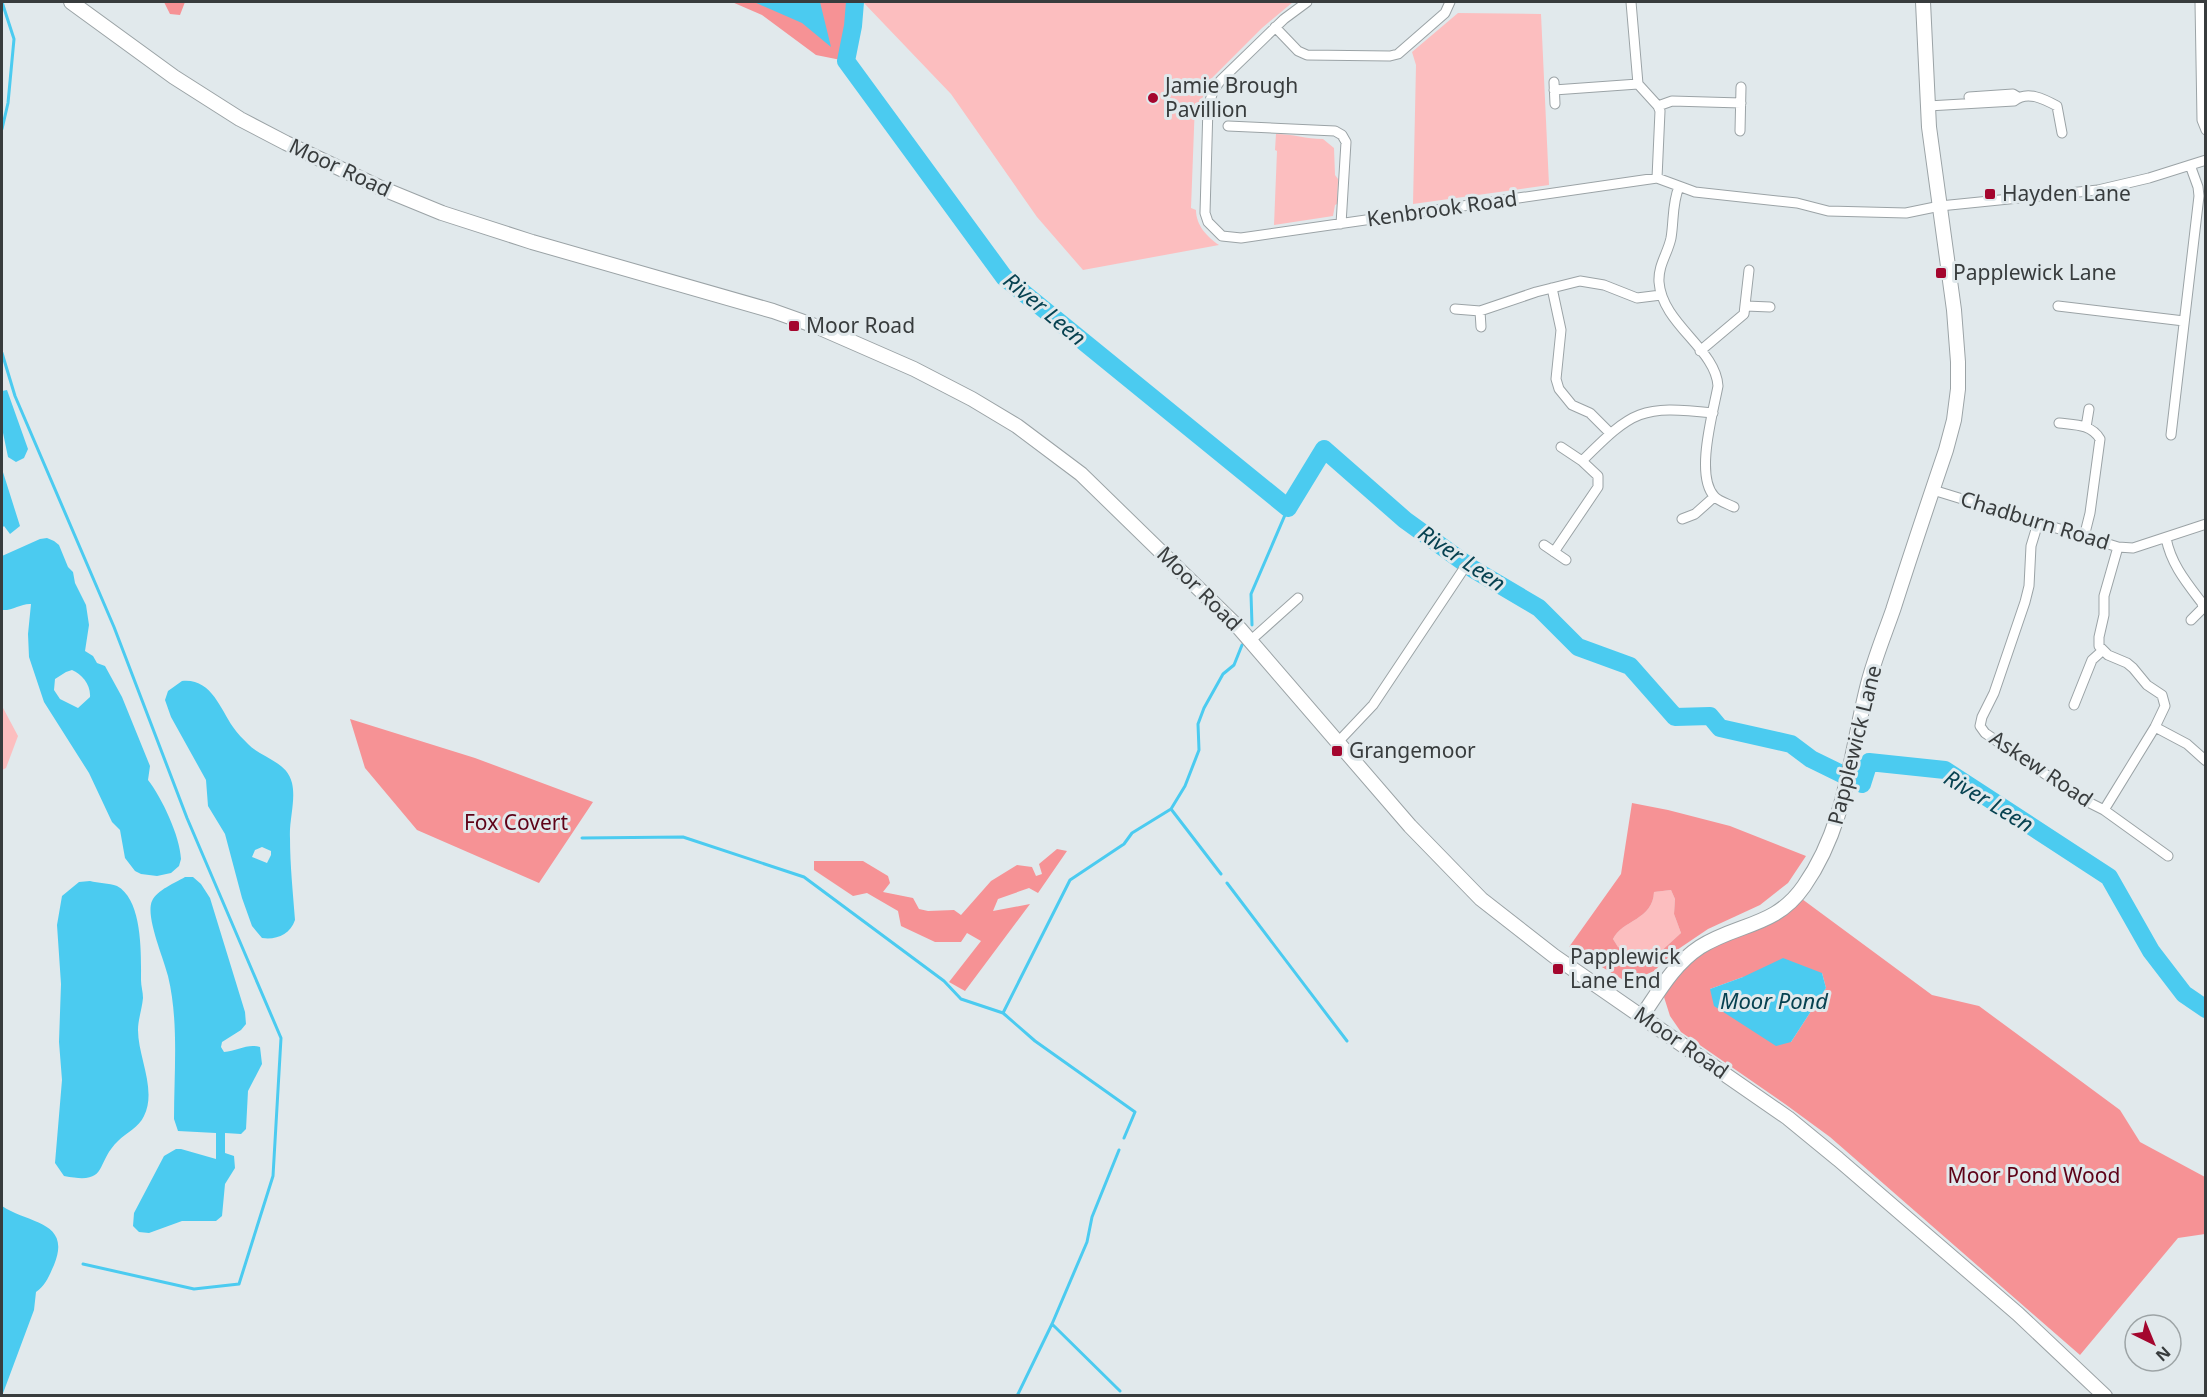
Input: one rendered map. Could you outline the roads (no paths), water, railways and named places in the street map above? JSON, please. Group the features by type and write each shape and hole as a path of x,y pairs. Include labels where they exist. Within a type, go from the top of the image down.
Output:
{"main road":[{"name":"Moor Road","path":"71,2 174,77 240,118 285,143 371,184 442,213 532,242 773,311 866,346 972,399 1017,426 1081,474 1250,641 1410,826 1480,899 1554,956 1761,1099 1838,1159 2018,1314 2105,1395"},
{"name":"Papplewick Lane","path":"1642,1016 1666,981 1686,958 1711,941 1777,914 1790,904 1814,870 1830,840 1840,811 1867,687 1954,420 1958,389 1955,320 1928,103 1923,2"}],"street":[{"name":"Kenbrook Road","path":"1307,2 1275,27 1221,80 1210,97 1205,213 1208,222 1222,236 1231,238 1341,224 1657,178"},
{"path":"1275,27 1298,51 1307,55 1390,56 1398,54 1445,13 1450,2"},
{"path":"1631,2 1638,84 1658,106 1660,115 1657,178 1679,187 1720,196 1797,203 1828,211 1906,213 1940,206 2098,190 2205,160"},
{"path":"2200,2 2203,22 2202,120 2205,130"},
{"path":"1555,104 1554,86 1638,84"},
{"path":"1740,130 1741,87"},
{"path":"1928,103 2013,94 2018,98 2039,96 2057,106 2062,133"},
{"path":"1658,106 1672,101 1741,103"},
{"path":"1228,126 1335,131 1342,135 1346,142 1341,224"},
{"path":"2171,435 2199,196 2190,165"},
{"path":"1679,187 1675,196 1670,240 1661,261 1659,280 1661,295 1671,314 1712,366 1718,380 1704,469 1707,483 1714,497 1734,507"},
{"path":"1700,351 1744,314 1749,270"},
{"path":"1455,309 1480,311 1580,281 1604,285 1637,298 1661,295"},
{"path":"1552,288 1561,330 1556,379 1559,388 1572,405 1590,413 1610,433"},
{"path":"1746,306 1770,308"},
{"path":"2058,306 2184,321"},
{"path":"1480,311 1480,327"},
{"path":"1582,461 1610,433 1637,414 1646,411 1684,409 1713,413"},
{"path":"2086,427 2089,409"},
{"path":"2172,422 2182,423"},
{"path":"2059,423 2095,430 2100,439 2091,513 2084,537"},
{"path":"1554,552 1598,487 1598,476 1582,461 1561,447"},
{"name":"Chadburn Road","path":"1933,490 2118,547 2133,548 2205,524"},
{"path":"1682,519 1695,514 1714,497"},
{"name":"Askew Road","path":"2038,523 2031,546 2029,586 2025,602 1994,693 1980,726 1985,733 2080,798 2104,810 2168,856"},
{"path":"2166,538 2174,564 2202,603 2203,608 2191,620"},
{"path":"1544,545 1566,560"},
{"path":"2102,651 2099,638 2104,615 2104,596 2118,547"},
{"path":"1338,742 1373,705 1465,567"},
{"path":"1250,641 1298,598"},
{"path":"2074,705 2092,660 2102,651"},
{"path":"2102,651 2127,663 2147,685 2162,695 2165,706 2155,728 2104,810"},
{"path":"2155,728 2187,744 2205,761"}],"water":[{"path":"754,2 820,2 831,47 802,23"},
{"path":"7,390 28,449 24,458 16,462 8,457 2,428 2,391"},
{"path":"2,469 20,526 10,534 4,526 2,528"},
{"path":"47,538 59,545 68,567 73,572 75,583 86,605 89,625 85,651 93,656 97,663 105,666 122,697 150,766 148,780 169,818 180,850 179,866 171,873 157,876 141,874 135,871 125,858 120,830 112,822 89,773 44,702 29,657 28,634 31,604 2,610 2,556","holes":["72,670 85,680 90,693 90,697 78,708 60,699 54,690 55,679 66,672"]},
{"path":"182,681 200,684 214,696 244,740 253,749 279,765 289,776 293,790 290,848 295,920 290,929 282,935 262,938 252,926 225,834 208,806 206,780 171,717 165,700 168,691","holes":["262,847 271,851 267,863 252,857 255,850"]},
{"path":"185,877 193,877 201,884 210,898 245,1012 246,1024 222,1042 221,1047 224,1052 260,1047 262,1064 248,1091 246,1129 241,1134 225,1133 225,1153 234,1156 235,1168 225,1184 222,1216 216,1221 182,1221 149,1233 139,1232 133,1226 134,1213 164,1156 176,1149 181,1149 216,1159 216,1133 178,1131 174,1119 174,1011 168,976 151,917 154,897"},
{"path":"90,881 117,886 132,903 136,915 139,929 143,998 138,1030 149,1095 142,1120 111,1149 95,1175 79,1178 64,1176 55,1163 62,1080 59,1042 61,984 57,925 62,896 79,882"},
{"name":"Moor Pond","path":"1783,958 1822,973 1826,988 1791,1042 1776,1046 1714,1006 1710,989 1743,977"},
{"path":"2,1206 53,1232 57,1240 58,1251 49,1277 36,1292 34,1310 2,1396"}],"waterway":[{"path":"2,2 14,39 8,103 2,129"},
{"name":"River Leen","path":"855,2 846,61 1004,277 1288,508 1324,449 1405,520 1473,569 1539,608 1578,647 1630,666 1675,717 1710,716 1720,728 1791,744 1811,759 1862,784 1869,762 1945,770 2109,877 2151,951 2184,994 2206,1009"},
{"path":"2,353 15,396 114,627 187,818 281,1038 273,1176 239,1284 194,1289 83,1264"},
{"path":"1252,625 1251,594 1288,508"},
{"path":"1003,1013 1070,880 1124,844 1132,833 1171,809 1185,786 1199,750 1198,724 1204,708 1223,674 1234,665 1242,645"},
{"path":"1171,809 1221,874"},
{"path":"582,838 683,837 804,877 944,981 961,999 1003,1013 1035,1041 1135,1112 1124,1138"},
{"path":"1227,883 1347,1041"},
{"path":"1017,1396 1052,1324 1087,1242 1092,1217 1119,1150"},
{"path":"1052,1324 1120,1391"}],"place":[{"name":"Jamie Brough Pavillion","path":"1153,98"},
{"name":"Hayden Lane","path":"1990,194"},
{"name":"Papplewick Lane","path":"1941,273"},
{"name":"Moor Road","path":"794,326"},
{"name":"Grangemoor","path":"1337,751"},
{"name":"Papplewick Lane End","path":"1558,969"}],"park label":[{"name":"Fox Covert","path":"516,823"},
{"name":"Moor Pond Wood","path":"2034,1176"}]}
